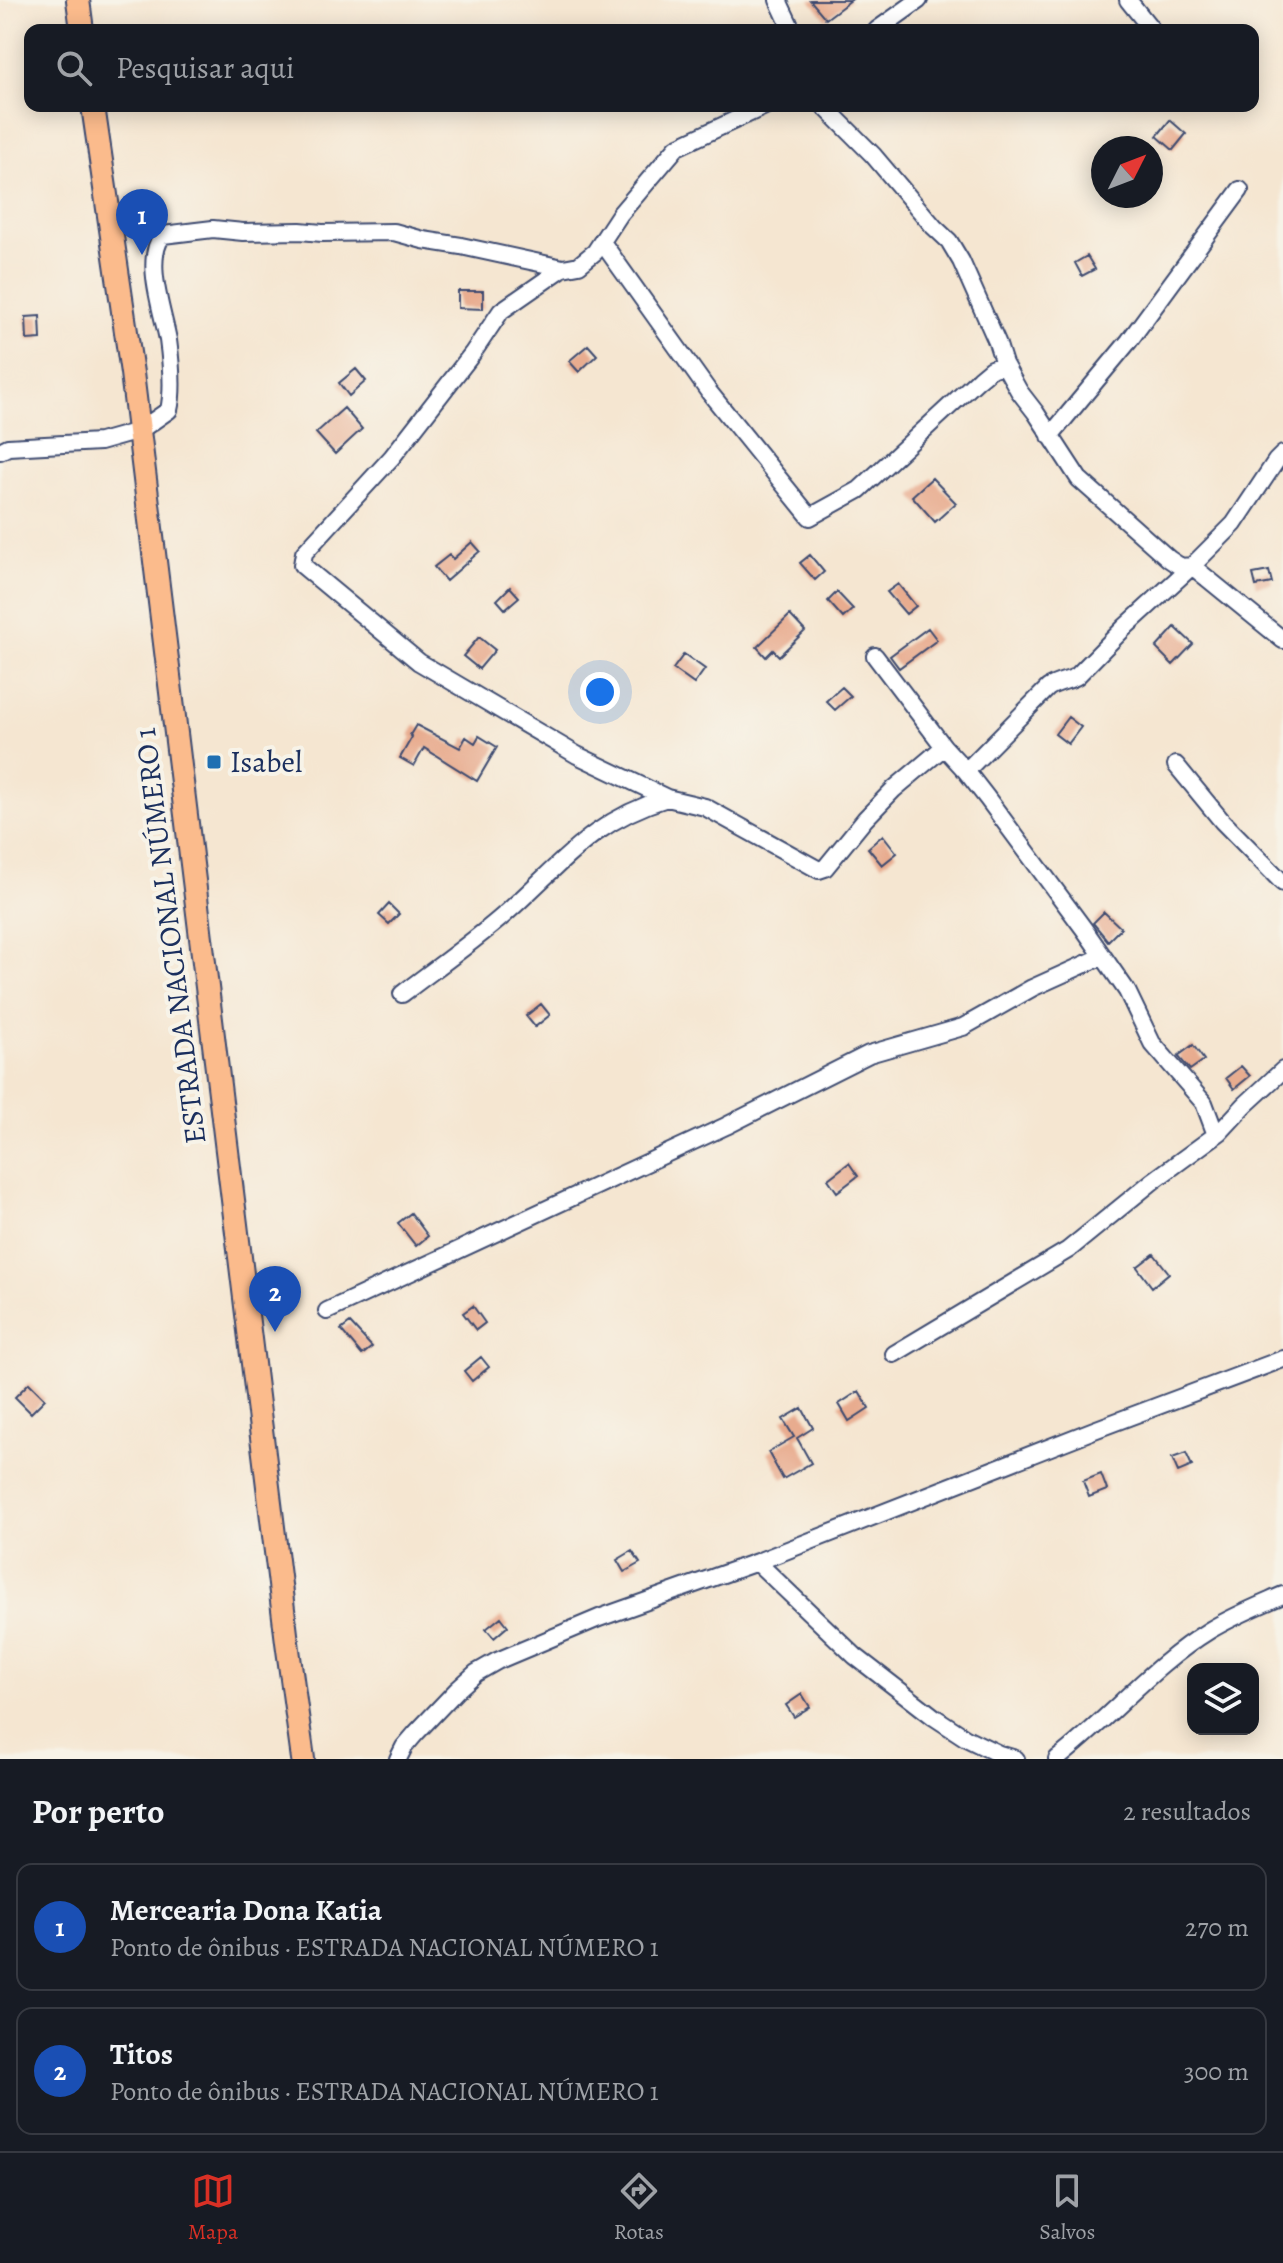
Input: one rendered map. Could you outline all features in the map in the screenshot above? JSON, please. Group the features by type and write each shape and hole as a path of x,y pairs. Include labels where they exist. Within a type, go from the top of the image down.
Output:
{"highway":[{"path":"78,0 81,24"},
{"name":"ESTRADA NACIONAL NÚMERO 1","path":"94,112 139,431 303,1759"}],"street":[{"path":"778,0 789,24"},
{"path":"885,24 919,0"},
{"path":"1128,0 1147,24"},
{"path":"0,451 8,447 100,442 139,431 169,410 168,342 155,277 157,243 163,235 213,229 243,232 394,232 563,268 579,265 588,260 620,214 677,147 752,112"},
{"path":"830,112 873,155 949,241 961,261 1004,364 1079,479 1169,559 1181,567 1192,566 1283,640"},
{"path":"1050,436 1129,341 1240,190"},
{"path":"602,242 709,392 810,517 859,490 979,379 991,369 1004,364"},
{"path":"563,268 501,311 472,354 392,457 304,553 302,565 419,662 577,755 667,798 705,807 819,870 825,868 894,789 944,747"},
{"path":"966,771 1048,688 1077,676 1234,524 1283,454"},
{"path":"875,656 966,771 1103,956 1127,991 1152,1043 1204,1103 1216,1135"},
{"path":"1176,765 1222,821 1283,883"},
{"path":"402,994 503,916 571,851 603,826 667,798"},
{"path":"327,1311 726,1126 869,1054 963,1027 1032,988 1103,956"},
{"path":"894,1354 1068,1250 1216,1135 1283,1070"},
{"path":"1204,1103 1228,1109 1245,1105"},
{"path":"398,1759 404,1747 457,1690 476,1673 497,1661 599,1618 757,1562 1283,1359"},
{"path":"757,1562 855,1656 923,1708 966,1738 1016,1759"},
{"path":"1057,1759 1168,1661 1199,1638 1238,1614 1283,1595"}],"building":[{"path":"810,0 851,0 826,19"},
{"path":"1170,120 1186,134 1173,150 1163,141 1163,136 1157,136"},
{"path":"1087,256 1095,269 1082,276 1075,263"},
{"path":"458,291 483,291 483,309 458,308"},
{"path":"40,316 41,339 27,340 26,317"},
{"path":"588,345 597,355 579,372 569,361"},
{"path":"356,369 366,381 349,396 339,383"},
{"path":"344,408 362,429 335,454 316,433"},
{"path":"932,478 956,503 935,522 912,496"},
{"path":"472,542 480,551 446,581 434,567 449,555 453,559"},
{"path":"810,555 824,572 815,580 800,563"},
{"path":"1269,571 1272,583 1256,586 1253,574"},
{"path":"898,584 916,606 906,614 887,592"},
{"path":"510,587 519,597 505,609 497,600"},
{"path":"837,592 853,609 843,618 828,601"},
{"path":"790,615 805,631 779,656 773,650 766,657 757,647"},
{"path":"1175,627 1193,644 1173,665 1156,648"},
{"path":"928,628 937,640 899,668 890,656"},
{"path":"479,637 495,650 479,669 463,656"},
{"path":"684,654 705,669 694,684 673,669"},
{"path":"842,687 851,696 835,710 826,701"},
{"path":"1068,717 1081,727 1068,744 1055,734"},
{"path":"416,725 460,748 466,737 475,743 479,736 497,747 477,781 424,748 414,766 400,758"},
{"path":"883,835 897,853 882,865 868,848"},
{"path":"389,904 399,914 389,924 379,915"},
{"path":"1104,912 1121,928 1108,941 1093,923"},
{"path":"541,1004 550,1015 535,1027 526,1016"},
{"path":"1193,1045 1204,1060 1190,1070 1178,1056"},
{"path":"1241,1066 1250,1076 1234,1089 1226,1078"},
{"path":"849,1163 858,1176 837,1192 828,1179"},
{"path":"411,1213 428,1236 416,1246 398,1223"},
{"path":"1154,1254 1169,1273 1152,1287 1137,1267"},
{"path":"473,1306 485,1323 476,1330 463,1313"},
{"path":"350,1323 372,1347 362,1355 341,1330"},
{"path":"481,1357 489,1367 472,1381 464,1371"},
{"path":"29,1383 45,1399 31,1413 15,1397"},
{"path":"859,1391 869,1408 849,1421 839,1404"},
{"path":"802,1408 813,1428 797,1438 811,1463 783,1479 768,1452 794,1437 783,1419"},
{"path":"1186,1453 1192,1466 1178,1472 1172,1458"},
{"path":"1101,1474 1107,1490 1089,1497 1083,1481"},
{"path":"632,1551 640,1563 624,1572 617,1560"},
{"path":"501,1617 508,1626 494,1638 486,1629"},
{"path":"802,1694 810,1707 794,1717 786,1705"}],"place":[{"name":"Mercearia Dona Katia","path":"142,255"},
{"name":"Isabel","path":"214,762"},
{"name":"Titos","path":"275,1332"}]}
